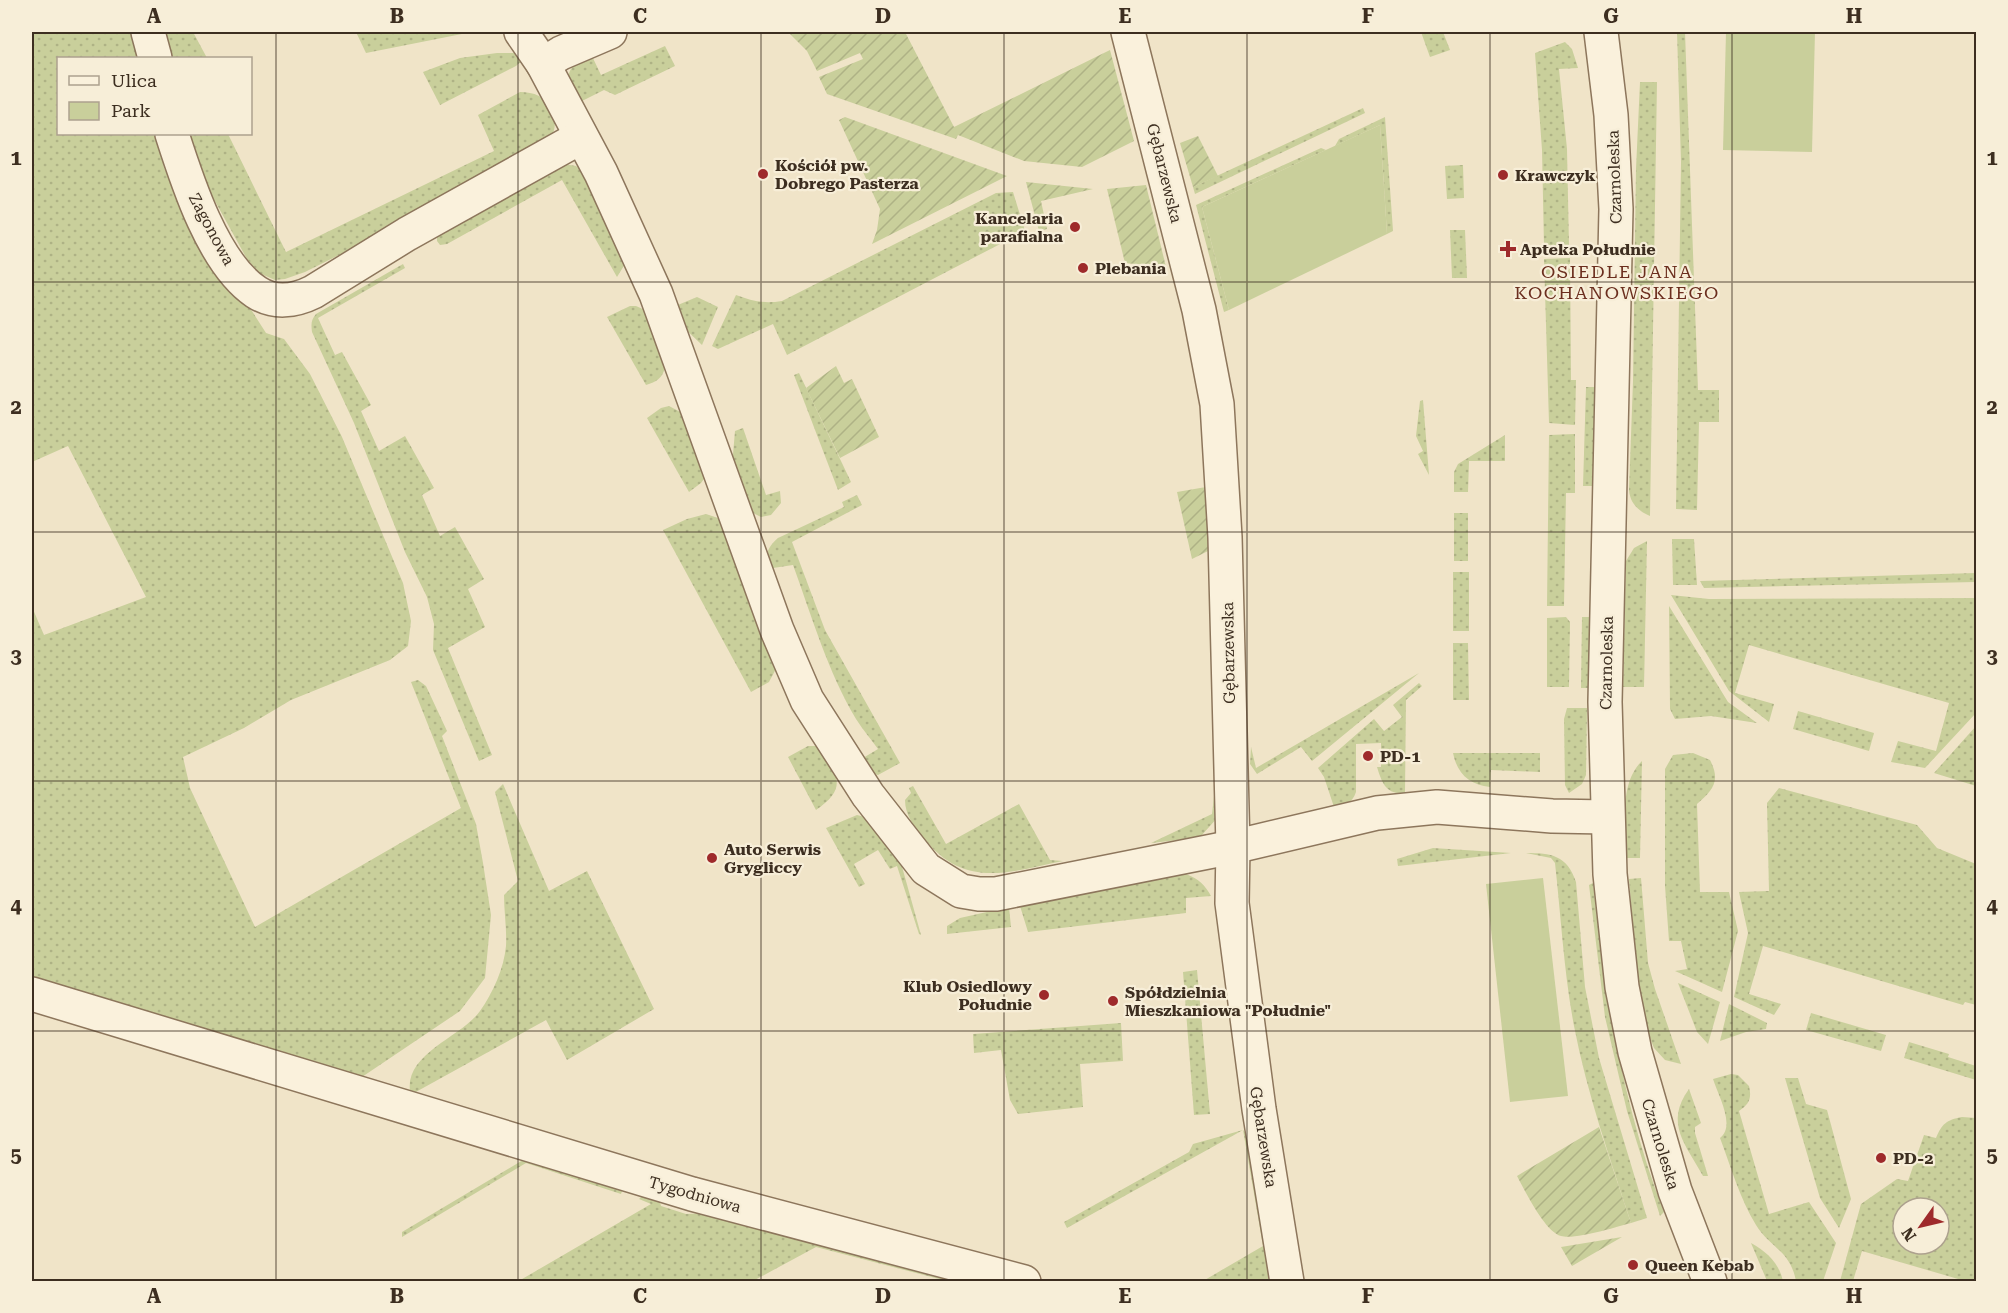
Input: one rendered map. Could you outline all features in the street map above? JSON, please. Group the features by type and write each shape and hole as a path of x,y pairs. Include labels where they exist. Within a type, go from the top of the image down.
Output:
{"street":[{"path":"148,32 155,57"},
{"path":"521,32 543,64 601,173 656,294 792,670 807,700 850,769 926,869 961,891 996,894 1233,847 1377,813 1437,807 1552,816 1607,817"},
{"path":"543,64 561,53 610,32"},
{"name":"Gębarzewska","path":"1128,32 1199,310 1217,404 1225,537 1234,915 1259,1109 1287,1281"},
{"name":"Czarnoleska","path":"1601,32 1611,114 1616,209 1605,702 1607,817 1618,955 1635,1052 1675,1191 1690,1235 1710,1281"},
{"name":"Zagonowa","path":"172,135 188,184 213,238 237,275 256,292 281,300 297,299 313,292 407,234 581,137"},
{"name":"Tygodniowa","path":"32,994 692,1194 1024,1281"}],"green space":[{"path":"32,32 139,32 144,57 57,57 57,135 158,135 164,168 227,287 252,311 266,333 284,339 310,374 342,437 403,583 411,621 408,646 390,660 291,700 244,728 183,757 190,788 255,927 461,808 411,682 418,680 426,686 447,731 442,736 476,824 491,915 485,978 460,1011 359,1079 32,981 32,607 44,635 146,597 68,446 32,462"},
{"path":"160,32 193,32 206,57 167,57"},
{"path":"356,32 472,32 366,53"},
{"path":"788,32 905,32 954,127 1110,50 1134,141 1082,167 1024,161 958,135 956,139 827,94 819,77 863,59 860,53 817,71 807,51"},
{"path":"1421,32 1443,32 1450,50 1430,57"},
{"path":"1677,32 1685,32 1698,390 1719,390 1719,422 1699,422 1697,510 1676,509 1681,162"},
{"path":"1726,32 1815,32 1812,152 1723,150"},
{"path":"1565,42 1572,49 1578,68 1559,69 1567,149 1569,246 1544,246 1542,150 1535,53"},
{"path":"665,46 675,66 615,95 604,90 578,103 570,86 569,74 575,64 582,59 591,54 601,75"},
{"path":"497,53 521,53 523,60 516,66 440,105 423,72 460,58"},
{"path":"1640,82 1657,82 1650,516 1635,506 1629,490"},
{"path":"520,92 530,93 548,103 555,125 552,135 395,227 305,272 275,280 259,273 247,259 200,174 184,135 228,135 286,252 494,151 478,115"},
{"path":"1363,108 1365,113 1195,194 1193,187"},
{"path":"845,117 1007,176 872,244 880,209 839,120"},
{"path":"1385,117 1393,231 1387,234 1380,125 1335,146 1339,139"},
{"path":"1380,125 1387,234 1229,310 1202,207"},
{"path":"1198,136 1218,176 1193,187 1180,143"},
{"path":"1321,148 1326,150 1202,207 1229,310 1224,312 1196,205"},
{"path":"564,164 576,166 581,170 625,264 617,277 562,180 447,244 440,245 437,241 437,235"},
{"path":"1463,165 1464,198 1447,199 1445,166"},
{"path":"1026,182 1093,189 1041,201 1047,229 1039,231"},
{"path":"1146,185 1166,267 1125,263 1107,189"},
{"path":"1013,192 1025,231 787,355 773,324 718,349 712,346 736,295 758,301 782,301 996,193"},
{"path":"1450,230 1465,230 1467,278 1452,278"},
{"path":"1570,258 1571,380 1576,380 1575,425 1549,423 1544,259"},
{"path":"403,264 405,268 318,318 335,355 342,352 371,405 361,411 379,451 405,436 434,488 422,495 440,536 455,527 484,579 468,589 485,627 448,648 492,755 479,761 433,650 434,624 427,597 405,552 354,423 312,332 312,322 316,314"},
{"path":"697,297 718,307 702,345 679,323 673,307"},
{"path":"630,306 645,310 665,367 658,379 646,385 607,317"},
{"path":"836,366 844,383 852,379 879,437 840,458 806,388"},
{"path":"799,373 851,482 838,490 794,375"},
{"path":"1586,387 1596,387 1593,486 1583,486"},
{"path":"1423,400 1429,475 1418,454 1423,451 1416,436 1420,401"},
{"path":"669,406 684,414 706,476 689,492 647,418 661,408"},
{"path":"743,428 766,495 780,491 781,503 771,515 761,517 749,511 732,466 735,431"},
{"path":"1575,434 1575,493 1566,493 1564,606 1547,606 1549,435"},
{"path":"1505,435 1505,461 1469,461 1468,492 1454,492 1454,472 1458,464"},
{"path":"1206,487 1208,551 1192,559 1177,492"},
{"path":"857,495 862,505 792,542 825,630 900,763 878,775 870,773 858,761 878,749 856,719 837,682 793,565 773,568 766,560 769,548 778,538 844,507 842,502"},
{"path":"1454,513 1468,513 1468,561 1454,561"},
{"path":"706,514 721,519 778,665 769,682 751,692 663,530 687,519"},
{"path":"1672,539 1694,539 1697,585 1673,585"},
{"path":"1647,541 1644,687 1623,687 1626,561 1634,548"},
{"path":"1453,572 1469,572 1469,631 1453,631"},
{"path":"1976,573 1976,582 1704,588 1700,581"},
{"path":"1671,595 1709,599 1976,598 1976,713 1925,768 1891,762 1898,741 1936,751 1949,703 1749,645 1735,693 1774,704 1769,722 1729,691"},
{"path":"1669,606 1728,702 1757,723 1711,716 1675,719 1670,709"},
{"path":"1566,617 1570,622 1569,687 1547,687 1547,618"},
{"path":"1582,617 1590,617 1588,688 1581,688"},
{"path":"1453,643 1468,643 1469,700 1453,700"},
{"path":"1419,673 1312,761 1301,747 1257,774 1250,764 1251,747 1256,768"},
{"path":"1419,683 1422,686 1406,700 1405,793 1393,792 1383,783 1377,767 1381,767 1381,743 1356,744 1356,792 1350,801 1334,807 1324,777 1318,768 1374,719 1384,731 1402,717 1393,705"},
{"path":"1567,708 1587,708 1586,775 1582,784 1569,793 1565,785 1564,719"},
{"path":"1798,711 1874,733 1869,751 1793,729"},
{"path":"1976,726 1976,786 1934,773"},
{"path":"808,746 818,746 837,780 833,794 816,810 788,757"},
{"path":"1453,753 1540,753 1540,772 1491,770 1490,787 1483,786 1471,781 1461,772"},
{"path":"1693,753 1710,760 1715,774 1714,785 1697,804 1700,892 1729,892 1738,931 1722,992 1675,971 1687,969 1681,941 1669,941 1665,886 1665,769 1673,755"},
{"path":"1642,761 1640,858 1627,858 1626,794 1634,771"},
{"path":"503,784 549,891 587,871 654,1009 567,1060 546,1020 414,1093 410,1091 411,1078 416,1066 436,1046 461,1029 480,1011 503,963 506,940 504,895 518,881 495,792"},
{"path":"913,786 946,844 1019,804 1050,860 1063,861 988,873 971,871 954,865 939,854 916,829 911,820 905,800 911,793 909,788"},
{"path":"1779,788 1917,825 1937,848 1976,864 1976,1005 1965,1002 1963,1005 1763,946 1749,994 1781,1004 1774,1015 1734,997 1748,933 1739,892 1769,891 1767,803"},
{"path":"1214,796 1218,817 1201,836 1151,843 1212,814"},
{"path":"857,815 865,817 901,863 921,935 897,866 890,869 878,850 854,864 865,884 859,887 826,828"},
{"path":"1433,848 1511,853 1398,866 1397,859"},
{"path":"1526,853 1557,857 1568,866 1576,882 1585,987 1599,1058 1647,1218 1631,1223 1579,1051 1568,986 1555,863 1551,858"},
{"path":"1186,874 1201,883 1211,896 1186,898 1186,913 1028,932 1020,906"},
{"path":"1543,878 1568,1096 1510,1102 1486,884"},
{"path":"1641,878 1648,963 1681,1064 1665,1060 1654,1048 1641,1002 1629,879"},
{"path":"1593,883 1603,967 1618,1050 1637,1132 1664,1212 1660,1216 1627,1111 1605,1017 1589,885"},
{"path":"1009,907 1011,927 947,934 947,926 960,918"},
{"path":"1197,970 1210,1114 1194,1115 1183,972"},
{"path":"1678,983 1720,1002 1708,1044 1697,1032"},
{"path":"1729,1004 1767,1023 1766,1029 1746,1032 1720,1041"},
{"path":"1811,1013 1886,1035 1881,1051 1806,1030"},
{"path":"1121,1023 1123,1061 1080,1064 1083,1107 1018,1114 1010,1100 1001,1050 974,1053 973,1034"},
{"path":"1909,1042 1949,1054 1948,1057 1976,1066 1976,1080 1904,1058"},
{"path":"1731,1074 1738,1075 1749,1086 1749,1101 1739,1111 1769,1214 1809,1202 1836,1243 1823,1281 1796,1281 1789,1262 1761,1233 1745,1205 1720,1138 1724,1133 1726,1118 1713,1079"},
{"path":"1785,1078 1798,1078 1806,1104 1827,1110 1851,1199 1839,1228 1820,1198"},
{"path":"1689,1089 1701,1123 1695,1127 1695,1133 1708,1176 1703,1176 1680,1134 1678,1113"},
{"path":"1962,1117 1976,1118 1976,1281 1965,1281 1862,1251 1853,1281 1840,1281 1861,1204 1897,1179 1908,1181 1924,1135 1936,1138 1940,1129 1948,1121"},
{"path":"1599,1127 1631,1223 1585,1235 1561,1236 1548,1227 1542,1219 1517,1176"},
{"path":"1243,1130 1248,1135 1271,1281 1203,1281 1263,1246"},
{"path":"1243,1130 1067,1228 1064,1222 1189,1152 1193,1144"},
{"path":"528,1157 624,1185 621,1194 526,1163 402,1237 402,1232"},
{"path":"645,1193 659,1199 661,1206 686,1214 709,1213 979,1281 947,1281 816,1247 753,1281 517,1282 651,1204 639,1199"},
{"path":"1622,1237 1572,1266 1561,1247"},
{"path":"1751,1243 1771,1259 1779,1269 1783,1281 1767,1281"}],"place":[{"name":"Kościół pw. Dobrego Pasterza","path":"763,174"},
{"name":"Krawczyk","path":"1503,175"},
{"name":"Kancelaria parafialna","path":"1075,227"},
{"name":"Apteka Południe","path":"1508,249"},
{"name":"Plebania","path":"1083,268"},
{"name":"PD-1","path":"1368,756"},
{"name":"Auto Serwis Grygliccy","path":"712,858"},
{"name":"Klub Osiedlowy Południe","path":"1044,995"},
{"name":"Spółdzielnia Mieszkaniowa \"Południe\"","path":"1113,1001"},
{"name":"PD-2","path":"1881,1158"},
{"name":"Queen Kebab","path":"1633,1265"}],"district":[{"name":"OSIEDLE JANA KOCHANOWSKIEGO","path":"1617,282"}]}
